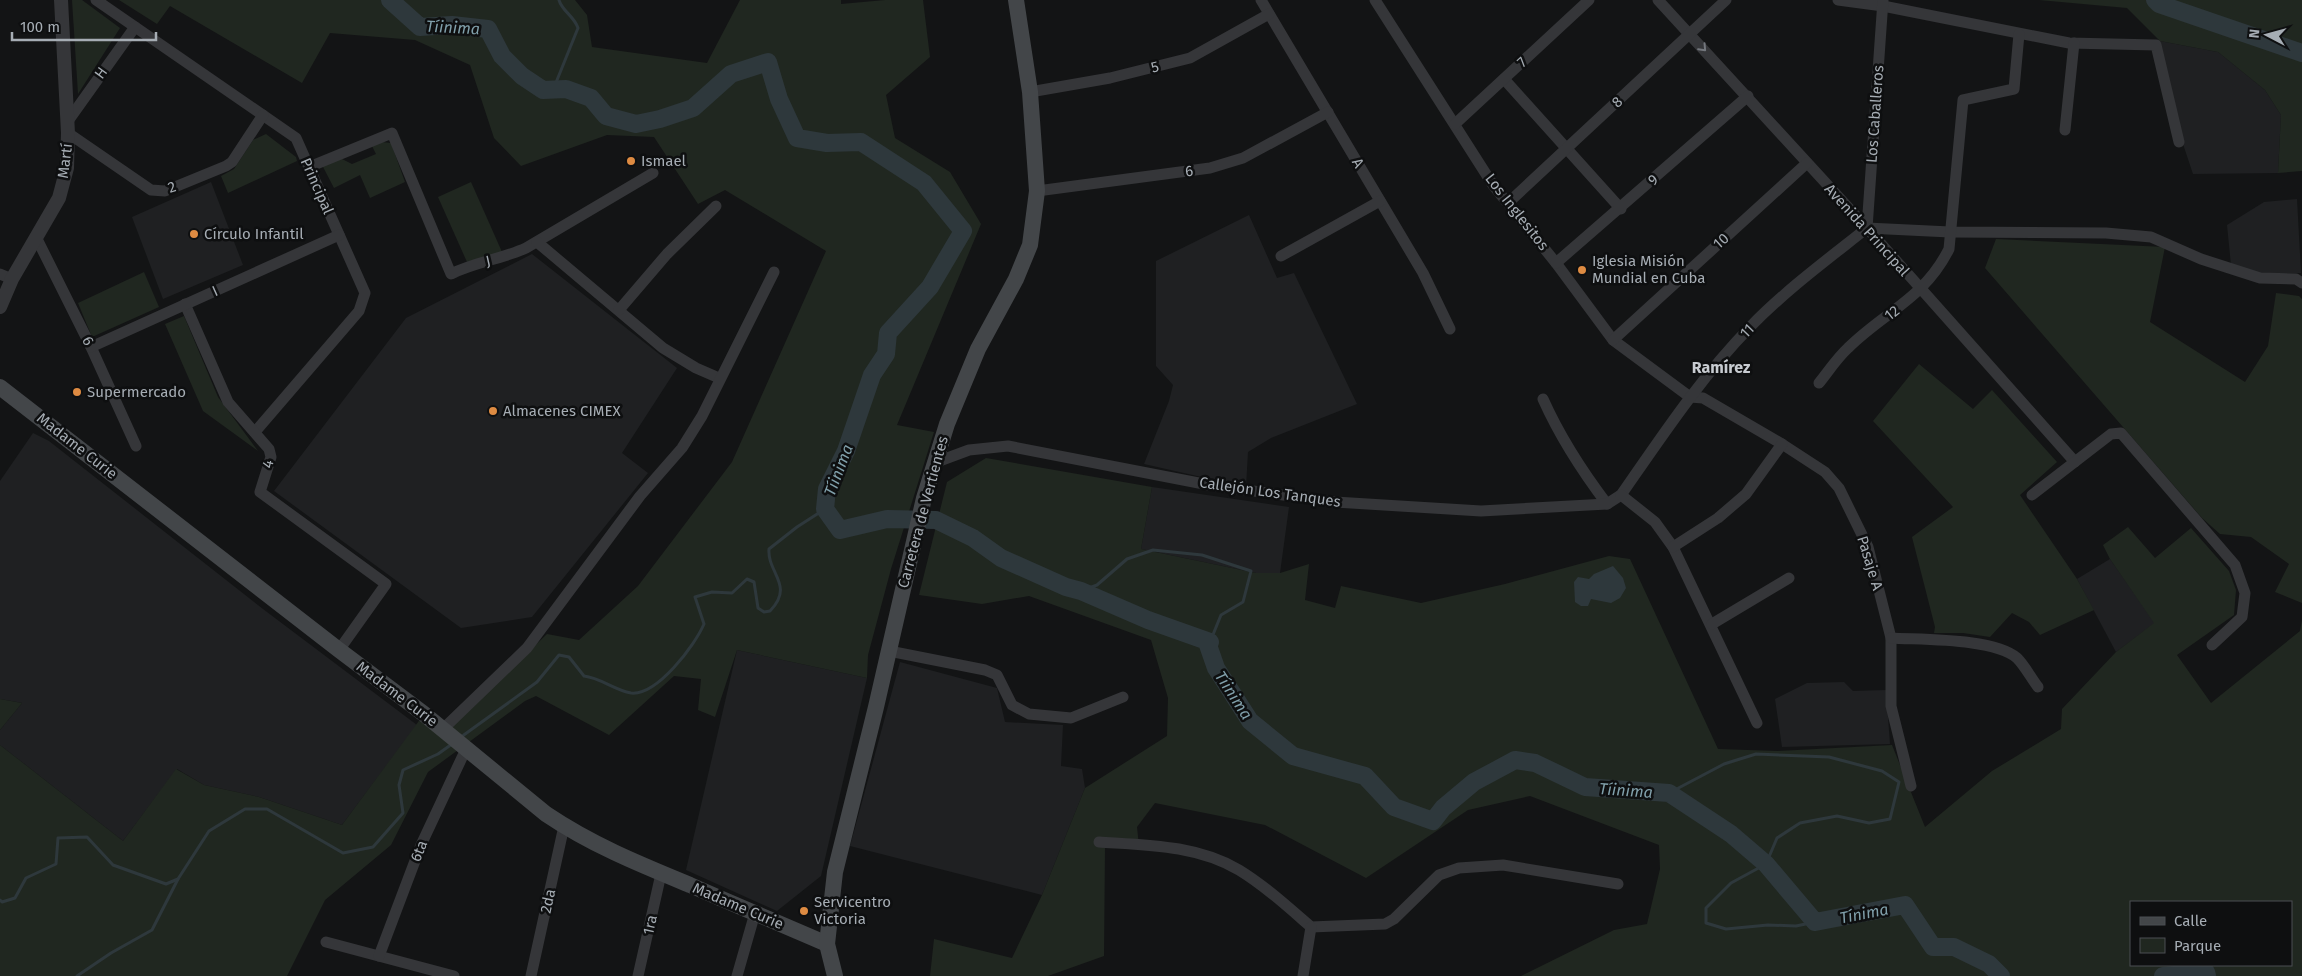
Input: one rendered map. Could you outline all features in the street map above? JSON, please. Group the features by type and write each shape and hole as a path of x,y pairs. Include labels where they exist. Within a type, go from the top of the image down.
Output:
{"main road":[{"name":"Carretera de Vertientes","path":"835,976 827,944 835,872 924,498 947,424 978,349 1016,278 1030,245 1037,191 1030,92 1016,0"},
{"name":"Madame Curie","path":"0,386 455,739 564,826 593,844 827,944"}],"street":[{"name":"Martí","path":"0,307 6,277 36,237 59,198 67,168 68,127 60,0"},
{"name":"Principal","path":"96,0 296,138 365,294 359,311 255,432"},
{"name":"A","path":"1261,0 1423,273 1450,329"},
{"name":"Los Inglesitos","path":"1375,0 1493,185 1556,263 1613,340 1690,397"},
{"name":"7","path":"1455,124 1589,0"},
{"name":"Avenida Principal","path":"1658,0 1748,96 2075,462"},
{"name":"8","path":"1508,203 1726,0"},
{"path":"1838,0 1883,3 2019,34 2074,43 2156,45 2180,142"},
{"name":"Los Caballeros","path":"1867,228 1883,3"},
{"name":"5","path":"1030,92 1110,78 1190,58 1269,14"},
{"name":"H","path":"68,127 135,27"},
{"name":"12","path":"1819,384 1848,348 1921,290 1944,258 1949,249 1962,100 2014,89 2019,34"},
{"path":"2065,130 2074,43"},
{"path":"1504,79 1621,209"},
{"name":"9","path":"1556,263 1621,209 1748,96"},
{"name":"6","path":"1037,191 1210,168 1243,158 1328,112"},
{"name":"2","path":"68,127 151,190 165,191 232,162 264,115"},
{"name":"J","path":"309,167 392,133 450,274 469,265 507,256 537,242"},
{"name":"10","path":"1613,340 1807,163"},
{"path":"653,173 537,242 663,348 696,368 719,378"},
{"path":"1281,256 1380,201"},
{"path":"619,310 668,254 716,206"},
{"path":"1867,228 1950,232 2106,233 2151,237 2201,259 2260,278 2296,279 2302,283"},
{"name":"11","path":"1609,503 1621,495 1690,397 1716,364 1752,324 1867,228"},
{"name":"I","path":"91,347 339,236"},
{"name":"6","path":"36,237 91,347 136,446"},
{"path":"455,739 527,648 640,496 682,448 702,416 719,378 774,272"},
{"name":"4","path":"186,304 228,402 269,449 271,458 260,492 386,584 339,650"},
{"name":"Pasaje A","path":"1690,397 1703,398 1782,444 1825,472 1839,488 1868,548 1891,638 1891,706 1911,786"},
{"path":"1543,399 1553,421 1580,467 1609,503"},
{"path":"2032,495 2111,434 2121,433 2235,565 2245,593 2242,617 2212,645"},
{"path":"1674,547 1718,518 1746,494 1782,444"},
{"name":"Callejón Los Tanques","path":"934,463 969,450 1008,446 1209,485 1335,502 1481,512 1609,503"},
{"path":"1621,495 1655,522 1674,547 1712,624 1757,723"},
{"path":"1712,624 1789,578"},
{"path":"1891,638 1963,641 1990,647 2016,658 2038,687"},
{"path":"889,651 985,670 997,675 1012,705 1028,714 1070,718 1123,697"},
{"name":"6ta","path":"379,956 421,845 455,739"},
{"name":"2da","path":"531,976 564,826"},
{"path":"1099,842 1166,847 1195,852 1220,861 1252,878 1311,927 1385,924 1394,919 1439,875 1459,868 1503,865 1618,884"},
{"name":"1ra","path":"638,976 661,874"},
{"path":"737,976 755,913"},
{"path":"1303,976 1311,927"},
{"path":"326,942 454,976"}],"shaded area":[{"path":"2160,41 2218,52 2265,90 2281,115 2278,173 2193,174 2182,141"},
{"path":"211,182 243,265 163,299 132,217"},
{"path":"2297,199 2301,273 2259,273 2231,265 2227,225 2264,202"},
{"path":"1249,215 1277,278 1294,273 1357,404 1271,438 1248,452 1246,487 1144,464 1169,401 1173,385 1156,366 1156,261"},
{"name":"Almacenes CIMEX","path":"532,254 677,368 622,453 648,473 532,617 461,628 274,491 406,318"},
{"path":"33,433 49,441 263,609 417,725 342,825 259,797 204,785 177,769 123,841 0,745 0,730 22,703 0,699 0,481"},
{"path":"1152,487 1289,507 1280,573 1256,573 1141,549"},
{"path":"2110,559 2155,623 2116,652 2077,579"},
{"path":"1613,566 1623,578 1626,588 1620,598 1611,603 1591,599 1588,606 1581,606 1575,602 1574,582 1578,577 1589,579 1594,574"},
{"path":"737,650 867,678 821,876 777,911 686,870"},
{"path":"900,662 997,688 1005,722 1063,725 1061,766 1082,769 1085,788 1042,895 850,846"},
{"path":"1844,682 1853,691 1886,690 1890,744 1782,747 1775,699 1807,683"}],"green space":[{"path":"72,0 82,0 120,28 78,94"},
{"path":"119,0 575,0 587,15 592,47 707,63 740,0 841,0 841,4 885,0 923,0 930,57 886,95 895,138 950,172 981,224 897,425 934,432 891,569 868,655 867,678 737,650 715,717 698,710 701,679 674,676 609,735 536,696 525,701 428,772 391,845 325,900 287,976 0,976 0,745 123,841 176,769 204,785 259,797 342,825 424,714 447,730 547,634 579,640 638,586 732,462 826,251 725,190 698,204 654,137 607,135 521,166 494,138 470,65 415,40 330,33 302,83 170,6 157,24"},
{"path":"2039,0 2302,0 2302,171 2278,173 2281,115 2265,90 2218,52 2160,41 2127,8"},
{"path":"266,134 296,157 297,161 228,193 221,176 234,169 253,140"},
{"path":"382,142 391,143 405,182 370,198 360,175 334,188 322,165 340,158 352,164 376,154 372,146"},
{"path":"471,182 502,252 467,262 438,197"},
{"path":"1996,239 2165,247 2150,322 2245,382 2268,346 2276,293 2299,296 2302,299 2302,603 2275,592 2289,564 2251,537 2220,534 2202,518 1985,268"},
{"path":"144,272 159,307 92,337 78,303"},
{"path":"184,316 218,397 258,451 203,411 165,324"},
{"path":"1919,364 1973,409 1992,390 2057,462 2020,495 2077,579 2094,610 2040,635 2029,622 2012,613 1990,637 1963,633 1934,633 1935,627 1912,537 1953,507 1873,421"},
{"path":"986,458 1152,487 1141,549 1256,573 1280,573 1309,564 1305,600 1335,608 1341,586 1421,603 1505,584 1609,556 1630,559 1718,749 1778,751 1892,745 1925,827 1992,771 2061,729 2062,709 2116,652 2154,623 2110,559 2103,545 2128,527 2155,558 2191,528 2229,571 2236,590 2234,615 2177,655 2211,703 2300,631 2302,620 2302,976 1521,976 1614,930 1647,924 1660,869 1659,845 1530,796 1468,810 1366,878 1265,825 1155,803 1137,827 1139,846 1105,847 1104,956 1048,976 930,976 934,939 1012,958 1042,895 1085,788 1167,736 1168,698 1151,640 1029,596 982,604 919,595 947,482"},
{"path":"0,699 22,703 0,730"}],"waterway":[{"name":"Tíinima","path":"390,0 420,27 452,25 488,29 502,56 522,76 543,90 566,89 591,98 606,116 636,124 660,119 693,108 731,74 768,62 779,99 797,138 827,143 861,142 924,183 963,231 930,287 888,333 886,354 872,375 846,451 827,489 825,509 840,530 887,519 936,520 973,538 1001,558 1066,587 1081,591 1148,620 1210,642 1208,645 1216,668 1250,721 1293,756 1365,776 1394,807 1433,821 1443,808 1474,782 1515,760 1535,763 1585,787 1669,793 1731,834 1766,864 1815,922 1905,905 1933,947 1954,947 1989,964 2001,976"},
{"path":"553,90 578,28 559,0"},
{"path":"2155,0 2159,4 2302,53"},
{"path":"461,737 537,682 559,655 569,657 584,676 619,689 631,693 641,692 652,686 674,668 684,656 704,624 695,597 712,592 732,593 747,579 754,582 758,608 764,612 770,611 777,602 780,586 769,557 769,549 797,527 825,509"},
{"path":"1081,591 1097,585 1127,559 1153,550 1202,555 1251,571 1243,602 1221,615 1210,642"},
{"path":"0,900 2,902 15,898 26,878 56,864 58,838 87,837 113,865 166,884 178,879 209,831 245,809 267,809 343,853 373,847 403,813 399,785 403,770 438,754 452,744"},
{"name":"Tíinima","path":"1669,793 1724,764 1756,754 1829,757 1882,771 1899,782 1890,819 1869,823 1837,816 1800,823 1777,838 1766,864 1731,883 1706,908 1706,923 1726,929 1768,925 1796,926 1815,922"},
{"path":"77,976 111,953 152,930 178,879"},
{"name":"Tínima","path":"2163,976 2206,972 2207,976"}],"place":[{"name":"Ismael","path":"631,161"},
{"name":"Círculo Infantil","path":"194,234"},
{"name":"Iglesia Misión Mundial en Cuba","path":"1582,270"},
{"name":"Supermercado","path":"77,392"},
{"name":"Almacenes CIMEX","path":"493,411"},
{"name":"Servicentro Victoria","path":"804,911"}],"district":[{"name":"Ramírez","path":"1721,367"}]}
